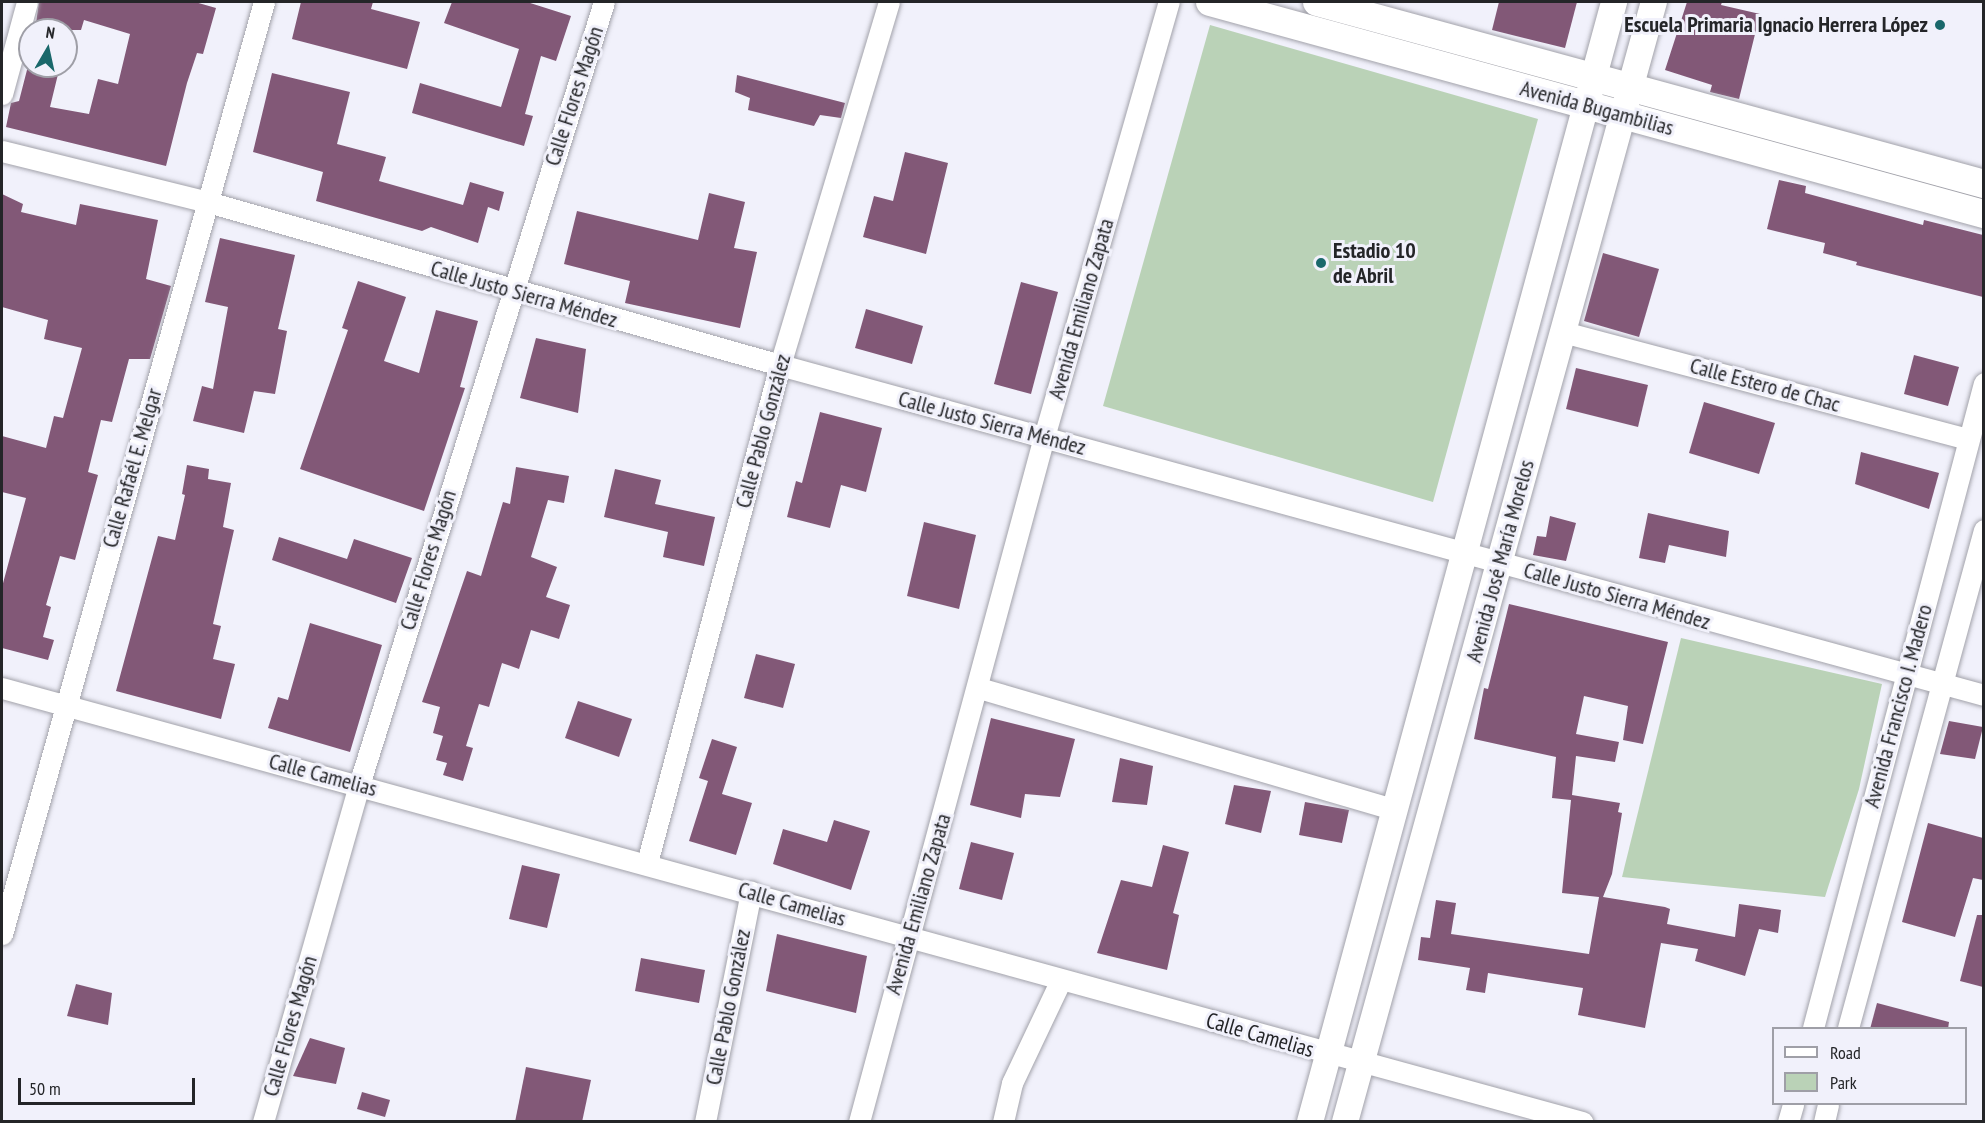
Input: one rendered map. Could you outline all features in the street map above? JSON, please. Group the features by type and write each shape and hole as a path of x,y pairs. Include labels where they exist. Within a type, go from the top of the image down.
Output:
{"main road":[{"name":"Avenida Bugambilias","path":"1210,2 1983,214"},
{"name":"Avenida Bugambilias","path":"1317,2 1983,184"}],"street":[{"path":"2,94 27,2"},
{"name":"Calle Rafaél E. Melgar","path":"2,934 64,705 264,2"},
{"name":"Calle Flores Magón","path":"263,1122 359,785 604,2"},
{"name":"Calle Pablo González","path":"647,863 780,365 889,2"},
{"name":"Avenida Emiliano Zapata","path":"859,1122 979,688 1044,437 1169,2"},
{"name":"Avenida José María Morelos","path":"1310,1122 1614,2"},
{"name":"Avenida José María Morelos","path":"1346,1122 1654,2"},
{"name":"Calle Justo Sierra Méndez","path":"2,151 208,202 512,291 1465,552 1905,676 1983,695"},
{"name":"Calle Estero de Chac","path":"1563,332 1968,439"},
{"name":"Avenida Francisco I. Madero","path":"1814,1027 1983,383"},
{"name":"Avenida Francisco I. Madero","path":"1849,1027 1983,530"},
{"name":"Calle Camelias","path":"2,688 647,863 1328,1054 1582,1122"},
{"path":"979,688 1395,810"},
{"name":"Calle Pablo González","path":"705,1122 751,892"},
{"path":"1003,1122 1012,1083 1061,980"},
{"path":"1788,1122 1793,1105"},
{"path":"1824,1122 1828,1105"}],"green space":[{"name":"Estadio 10 de Abril","path":"1210,25 1538,119 1433,502 1103,406"},
{"path":"1681,638 1882,684 1859,789 1825,897 1622,877"}],"building":[{"path":"39,2 195,2 216,8 203,54 197,53 187,83 166,166 6,127 11,103 19,101 25,78 57,78 50,107 89,114 98,79 118,84 130,34 84,20 81,30 78,30 78,18 37,18"},
{"path":"301,2 373,2 371,9 420,22 407,69 292,39"},
{"path":"452,2 527,2 571,16 556,61 541,56 525,114 533,116 524,146 412,113 420,83 501,107 519,49 444,23"},
{"path":"1499,2 1577,2 1565,48 1492,30"},
{"path":"1687,2 1722,2 1721,5 1760,14 1739,99 1710,92 1712,85 1665,70"},
{"path":"272,73 350,92 337,144 386,157 379,181 463,205 470,182 504,192 499,211 488,207 478,243 431,227 422,231 316,201 323,172 253,152"},
{"path":"737,75 845,103 841,118 820,115 814,126 748,110 750,98 735,92"},
{"path":"905,152 948,163 926,254 863,237 874,196 893,201"},
{"path":"1779,180 1806,186 1805,193 1923,225 1924,220 1983,235 1983,297 1856,265 1857,262 1823,253 1825,243 1767,229"},
{"path":"709,193 745,202 734,248 757,252 740,328 625,303 630,281 564,264 577,211 698,240"},
{"path":"2,194 23,204 21,212 76,225 80,204 158,220 146,279 171,286 150,359 129,359 112,422 101,420 88,472 98,475 75,560 60,556 46,605 51,607 43,637 54,640 48,660 2,648 2,587 26,498 2,492 2,436 46,448 54,416 63,418 82,348 44,339 48,320 2,307"},
{"path":"220,238 295,255 278,329 287,331 275,394 254,391 244,433 193,421 202,386 213,389 228,307 205,302"},
{"path":"1603,253 1659,269 1639,337 1584,321"},
{"path":"358,281 406,297 384,361 419,373 436,310 478,321 460,387 465,388 424,511 300,469 348,330 342,328"},
{"path":"1021,282 1058,292 1031,394 994,384"},
{"path":"866,309 923,326 912,364 855,348"},
{"path":"536,338 586,349 578,413 520,398"},
{"path":"1914,355 1959,367 1948,406 1904,394"},
{"path":"1576,368 1648,385 1638,427 1566,409"},
{"path":"1704,402 1775,423 1759,474 1689,453"},
{"path":"820,412 882,428 866,492 841,485 830,528 787,517 796,481 802,483"},
{"path":"1861,452 1939,473 1929,509 1855,484"},
{"path":"187,465 209,469 208,479 231,483 223,527 234,530 213,624 221,626 213,659 235,664 221,719 116,691 158,536 175,540 185,495 182,494"},
{"path":"516,467 569,476 564,503 548,500 531,557 557,567 546,597 570,605 559,639 531,630 519,669 502,663 489,707 479,704 466,746 473,748 463,781 443,775 447,763 436,760 443,736 433,733 440,707 422,702 467,571 481,576 503,502 510,504"},
{"path":"615,469 661,480 655,504 715,517 704,566 663,557 668,532 604,517"},
{"path":"1648,513 1729,531 1726,557 1669,545 1665,563 1639,558"},
{"path":"1550,516 1576,523 1566,561 1533,555 1537,536 1546,537"},
{"path":"924,522 976,535 959,609 907,596"},
{"path":"279,537 347,559 354,539 412,558 396,603 272,560"},
{"path":"1509,604 1668,642 1643,744 1623,740 1628,706 1584,696 1576,734 1619,742 1615,762 1576,756 1572,795 1620,803 1618,812 1622,813 1612,874 1603,897 1665,907 1670,909 1667,924 1735,937 1739,904 1781,910 1778,933 1759,929 1745,976 1695,961 1698,949 1661,943 1645,1028 1578,1015 1583,988 1488,973 1485,993 1466,990 1470,968 1418,960 1421,937 1430,938 1436,900 1456,903 1451,934 1589,954 1599,897 1562,893 1571,800 1552,798 1556,757 1474,739 1484,688 1488,689"},
{"path":"310,623 382,645 350,752 268,728 278,697 288,700"},
{"path":"756,654 795,664 783,708 744,698"},
{"path":"578,701 632,719 619,757 565,738"},
{"path":"991,718 1075,739 1060,797 1025,794 1021,818 970,805"},
{"path":"1949,721 1983,727 1975,759 1940,754"},
{"path":"712,739 737,747 722,794 752,803 736,855 689,841 708,781 699,778"},
{"path":"1120,758 1153,766 1147,805 1112,802"},
{"path":"1234,785 1271,791 1261,833 1225,824"},
{"path":"1305,802 1349,810 1342,843 1299,835"},
{"path":"834,820 870,831 851,890 773,864 783,829 827,842"},
{"path":"1928,823 1983,838 1983,880 1973,878 1955,937 1902,922"},
{"path":"971,842 1014,853 1002,900 959,889"},
{"path":"1163,845 1189,852 1173,913 1179,915 1167,970 1097,953 1121,880 1152,887"},
{"path":"522,865 560,874 547,928 509,919"},
{"path":"1977,915 1983,915 1983,987 1960,981"},
{"path":"777,934 867,956 856,1013 766,991"},
{"path":"641,958 705,970 699,1003 635,991"},
{"path":"76,984 112,993 108,1025 67,1016"},
{"path":"1877,1003 1949,1022 1948,1027 1871,1027"},
{"path":"310,1038 345,1048 336,1084 293,1076"},
{"path":"526,1067 591,1080 582,1122 515,1122"},
{"path":"362,1092 390,1100 385,1117 357,1109"}],"place":[{"name":"Escuela Primaria Ignacio Herrera López","path":"1940,25"},
{"name":"Estadio 10 de Abril","path":"1321,263"}]}
